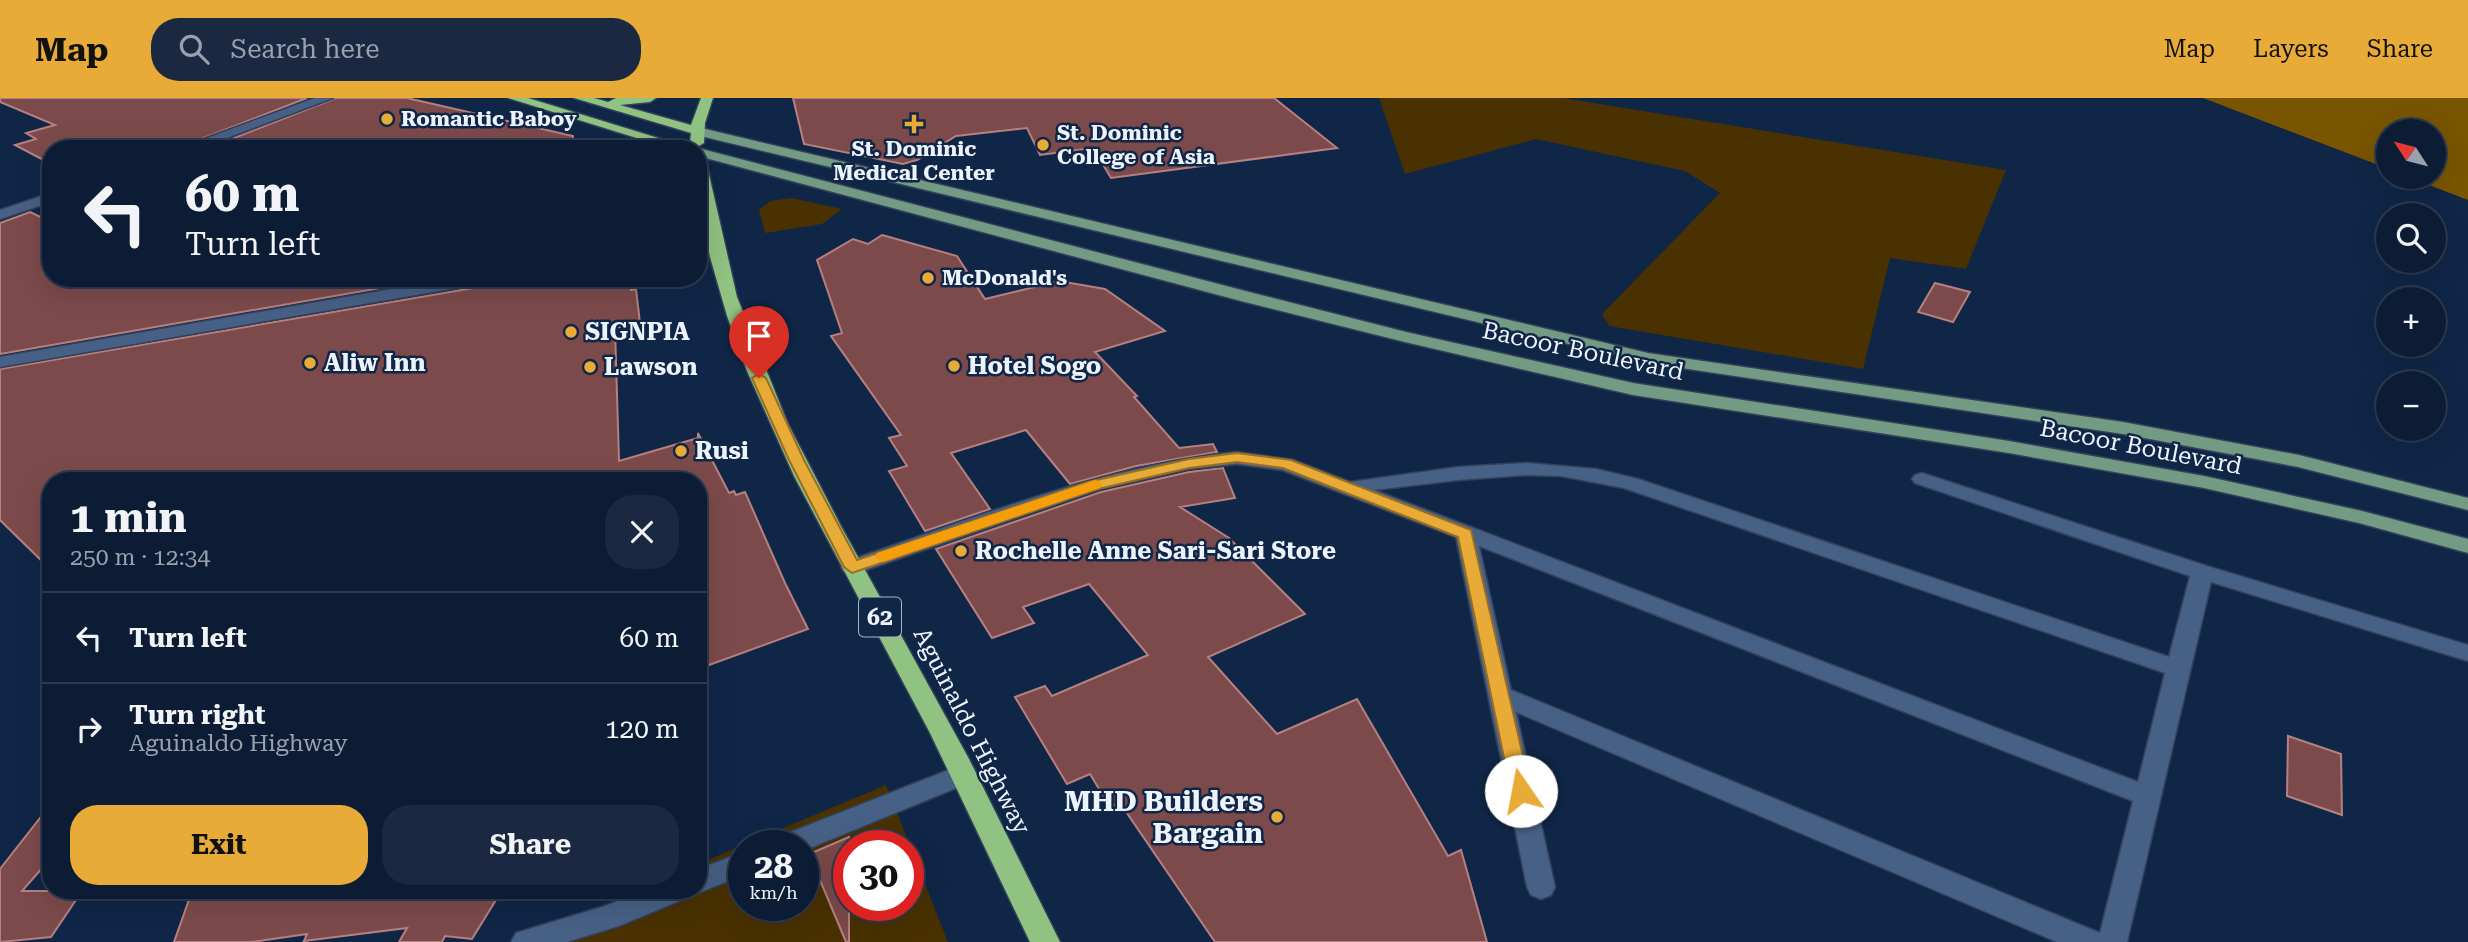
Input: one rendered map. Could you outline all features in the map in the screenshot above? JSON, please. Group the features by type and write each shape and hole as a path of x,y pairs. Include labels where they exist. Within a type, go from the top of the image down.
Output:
{"highway":[{"path":"514,98 656,140"},
{"path":"583,99 620,102 650,98"},
{"name":"Aguinaldo Highway","path":"697,140 697,131 707,98"},
{"path":"583,99 697,131"},
{"name":"Aguinaldo Highway","path":"707,243 764,388 797,460 964,774 1045,942"}],"main road":[{"name":"Bacoor Boulevard","path":"697,131 1362,308 1671,396 2009,447 2204,482 2362,517 2468,546"},
{"name":"Bacoor Boulevard","path":"707,154 1362,308 1648,358 2136,430 2299,461 2468,504"}],"street":[{"path":"209,140 327,98"},
{"path":"0,215 42,200"},
{"path":"0,362 433,287"},
{"path":"852,567 1093,485 1189,463 1237,458 1286,464 2147,796"},
{"path":"1348,488 1524,467 1589,471 1632,483 2178,669"},
{"path":"1922,479 2202,572 2468,653"},
{"path":"1466,534 1541,887"},
{"path":"2112,942 2202,572"},
{"path":"1500,695 2089,942"},
{"path":"819,832 964,774"},
{"path":"707,877 728,869"},
{"path":"526,942 608,917 654,899"}],"shaded area":[{"path":"1379,98 1563,98 2006,170 1966,269 1890,258 1863,369 1609,326 1602,314 1720,193 1685,171 1536,139 1405,174"},
{"path":"2203,98 2468,98 2468,200 2439,189 2446,189 2446,119 2376,119 2376,164"},
{"path":"791,198 842,209 822,224 765,233 759,209 771,201"},
{"path":"886,785 904,830 833,830 833,921 924,921 924,881 948,942 560,942 615,928 614,900 616,899 707,899 707,860 728,851 728,921 819,921 819,830 779,830"}],"building":[{"path":"0,98 307,98 198,140 42,140 42,159 15,145 36,139 26,133 55,125 0,102"},
{"path":"336,98 407,98 573,136 573,140 229,140"},
{"name":"St. Dominic College of Asia","path":"793,98 1274,98 1337,148 1111,178 1093,148 1040,155 1027,128 956,136 917,160 903,164 804,144"},
{"path":"30,212 42,218 42,287 386,287 0,354 0,223"},
{"path":"882,235 957,256 985,299 1059,281 1105,289 1165,331 1095,352 1137,396 1134,397 1179,448 1213,444 1217,452 1136,466 1070,484 1026,430 951,453 990,509 925,531 889,471 907,466 889,438 901,435 831,336 842,333 817,260 853,239 868,244"},
{"path":"1935,283 1970,292 1953,322 1918,312"},
{"path":"479,287 630,287 631,290 636,289 640,323 615,328 619,461 698,438 698,433 729,493 734,491 736,495 745,492 808,629 707,666 707,472 42,472 42,561 0,520 0,369"},
{"path":"1223,468 1235,498 1180,507 1229,538 1305,614 1208,657 1277,734 1357,699 1448,856 1461,850 1487,942 1215,942 1120,803 1110,807 1090,774 1067,784 1015,697 1045,686 1052,696 1148,655 1089,584 1023,607 1034,623 992,638 936,549 1101,492 1189,472"},
{"path":"2288,736 2341,754 2342,815 2287,796"},
{"path":"42,815 42,868 22,891 42,891 42,899 77,899 51,937 0,942 0,869"},
{"path":"833,844 833,911 819,878 819,850"},
{"path":"189,899 497,899 472,939 445,936 442,942 399,942 407,928 304,941 307,934 252,942 174,942"},
{"path":"837,921 849,921 849,942 846,942"}],"slow traffic":[{"path":"883,557 1095,485"}],"place":[{"name":"Romantic Baboy","path":"387,119"},
{"name":"St. Dominic Medical Center","path":"914,124"},
{"name":"St. Dominic College of Asia","path":"1043,145"},
{"name":"McDonald's","path":"928,278"},
{"name":"SIGNPIA","path":"571,332"},
{"name":"Aliw Inn","path":"310,363"},
{"name":"Hotel Sogo","path":"954,366"},
{"name":"Lawson","path":"590,367"},
{"name":"Rusi","path":"681,451"},
{"name":"Rochelle Anne Sari-Sari Store","path":"961,551"},
{"name":"MHD Builders Bargain","path":"1277,817"}],"route":[{"path":"759,378 797,460 852,567 1093,485 1189,463 1237,458 1286,464 1466,534 1521,791"}]}
